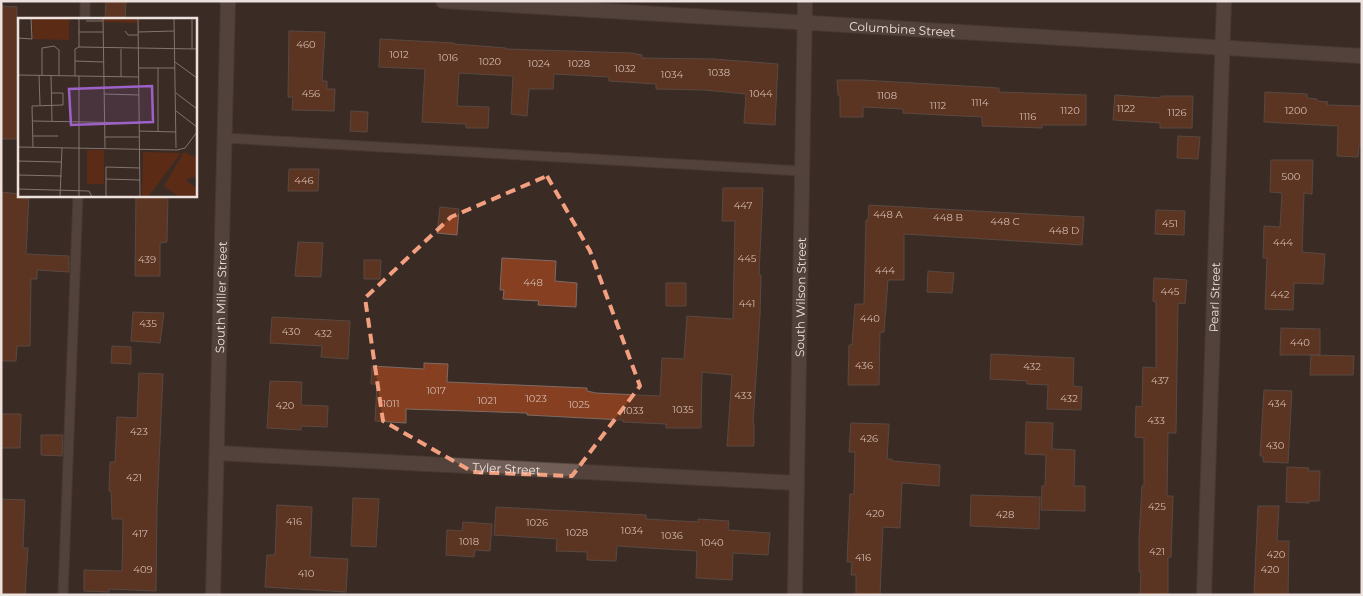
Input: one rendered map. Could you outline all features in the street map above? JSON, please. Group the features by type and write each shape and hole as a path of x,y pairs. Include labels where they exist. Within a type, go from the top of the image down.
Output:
{"street":[{"name":"South Miller Street","path":"214,595 228,1"},
{"name":"Columbine Street","path":"443,1 1362,56"},
{"name":"South Wilson Street","path":"795,595 805,1"},
{"name":"Pearl Street","path":"1204,595 1224,1"},
{"name":"Tyler Street","path":"217,452 797,483"}],"lane":[{"path":"84,18 85,1"},
{"path":"225,138 802,171"},
{"path":"63,595 78,196"}],"highlighted area":[{"path":"547,176 590,251 640,386 572,476 473,472 383,421 365,298 451,217"}],"building":[{"path":"106,1 126,1 125,18 105,18"},
{"path":"1,6 17,7 18,139 1,139"},
{"path":"289,31 325,32 322,81 327,81 327,89 335,89 334,111 292,110 293,97 288,97"},
{"path":"380,39 454,43 506,49 631,53 642,55 642,58 714,59 778,64 775,125 744,123 746,94 705,90 656,89 656,84 609,81 609,77 554,74 553,89 529,89 527,116 511,114 513,76 459,73 457,106 489,107 488,128 466,128 466,124 422,122 425,69 379,67"},
{"path":"837,80 999,88 999,92 1086,95 1086,125 1042,125 1042,128 982,126 982,117 903,113 903,109 863,107 863,117 840,117 840,95 838,95"},
{"path":"1265,92 1307,94 1307,98 1328,102 1327,105 1362,106 1362,146 1359,146 1358,157 1337,156 1338,126 1264,122"},
{"path":"1115,95 1161,98 1161,96 1193,96 1192,128 1160,128 1160,123 1113,120"},
{"path":"351,111 368,112 367,132 350,131"},
{"path":"1178,136 1200,137 1198,159 1177,158"},
{"path":"1271,160 1313,160 1312,194 1304,193 1302,252 1325,254 1323,284 1294,283 1293,310 1265,309 1267,258 1263,258 1264,226 1280,227 1282,193 1270,192"},
{"path":"289,169 319,169 318,191 288,191"},
{"path":"723,188 763,188 759,275 761,275 760,314 753,424 754,446 727,446 732,375 702,372 701,428 666,428 666,424 527,415 527,413 406,409 406,423 375,421 377,384 371,384 372,366 424,369 424,363 448,364 447,382 587,388 587,391 596,393 660,396 662,358 684,359 687,316 733,319 735,221 722,221"},
{"path":"1,192 18,194 18,196 29,196 26,254 69,256 69,272 37,270 37,279 31,279 30,346 17,346 16,361 1,361"},
{"path":"136,196 168,196 167,242 160,243 160,276 135,276"},
{"path":"869,205 1084,217 1082,245 904,234 904,280 888,280 884,332 880,332 879,385 848,385 849,345 852,345 855,304 864,304 866,220 868,220"},
{"path":"440,207 459,209 457,235 437,233"},
{"path":"1156,210 1185,211 1184,235 1155,234"},
{"path":"298,242 323,243 321,277 295,276"},
{"path":"502,258 556,261 555,281 577,283 576,307 538,305 539,301 503,299 504,290 500,290"},
{"path":"364,260 381,260 380,279 364,279"},
{"path":"928,271 954,273 952,293 927,292"},
{"path":"1154,278 1187,280 1185,304 1178,303 1176,433 1168,433 1167,496 1173,496 1171,557 1168,557 1168,595 1140,595 1139,537 1142,486 1144,486 1144,438 1135,437 1136,406 1142,407 1143,367 1156,368 1156,302 1153,301"},
{"path":"666,283 686,283 686,306 666,306"},
{"path":"133,312 164,313 160,343 131,341"},
{"path":"272,317 350,321 348,359 321,357 322,346 270,343"},
{"path":"1281,328 1320,329 1320,355 1280,355"},
{"path":"112,346 131,347 131,364 111,363"},
{"path":"991,354 1074,358 1073,386 1082,387 1081,410 1047,409 1048,385 1027,384 1027,381 990,379"},
{"path":"1311,355 1354,356 1353,375 1310,375"},
{"path":"139,373 163,374 157,507 156,591 109,589 109,592 84,591 84,570 122,571 123,519 112,519 111,491 109,491 110,462 115,462 117,417 137,418"},
{"path":"270,381 302,382 301,405 328,406 327,427 301,426 301,430 267,428"},
{"path":"1264,390 1292,391 1288,463 1263,462 1263,456 1260,456"},
{"path":"1,414 21,414 20,448 1,448"},
{"path":"1026,422 1053,423 1052,449 1075,450 1074,486 1085,486 1085,511 1041,510 1042,486 1045,486 1046,455 1025,454"},
{"path":"851,423 889,424 887,459 940,465 939,486 902,483 900,528 883,527 880,595 856,595 856,575 851,575 852,562 847,562 850,494 854,494 855,452 849,452"},
{"path":"41,435 63,435 62,456 41,455"},
{"path":"1287,467 1309,468 1308,471 1320,471 1319,501 1309,501 1309,503 1286,502"},
{"path":"971,495 1040,497 1039,529 970,526"},
{"path":"353,498 379,499 376,547 351,546"},
{"path":"1,499 25,500 23,548 28,548 25,595 1,595"},
{"path":"277,505 312,507 310,557 348,559 346,592 265,587 267,555 275,555"},
{"path":"1258,506 1279,506 1277,541 1289,541 1288,595 1254,595"},
{"path":"496,507 646,515 646,519 698,522 698,519 729,521 728,530 770,533 768,555 733,553 732,580 696,578 697,551 617,546 616,561 587,560 587,552 556,551 557,539 494,535"},
{"path":"463,522 492,524 490,551 475,550 474,557 446,555 447,530 462,531"}]}
